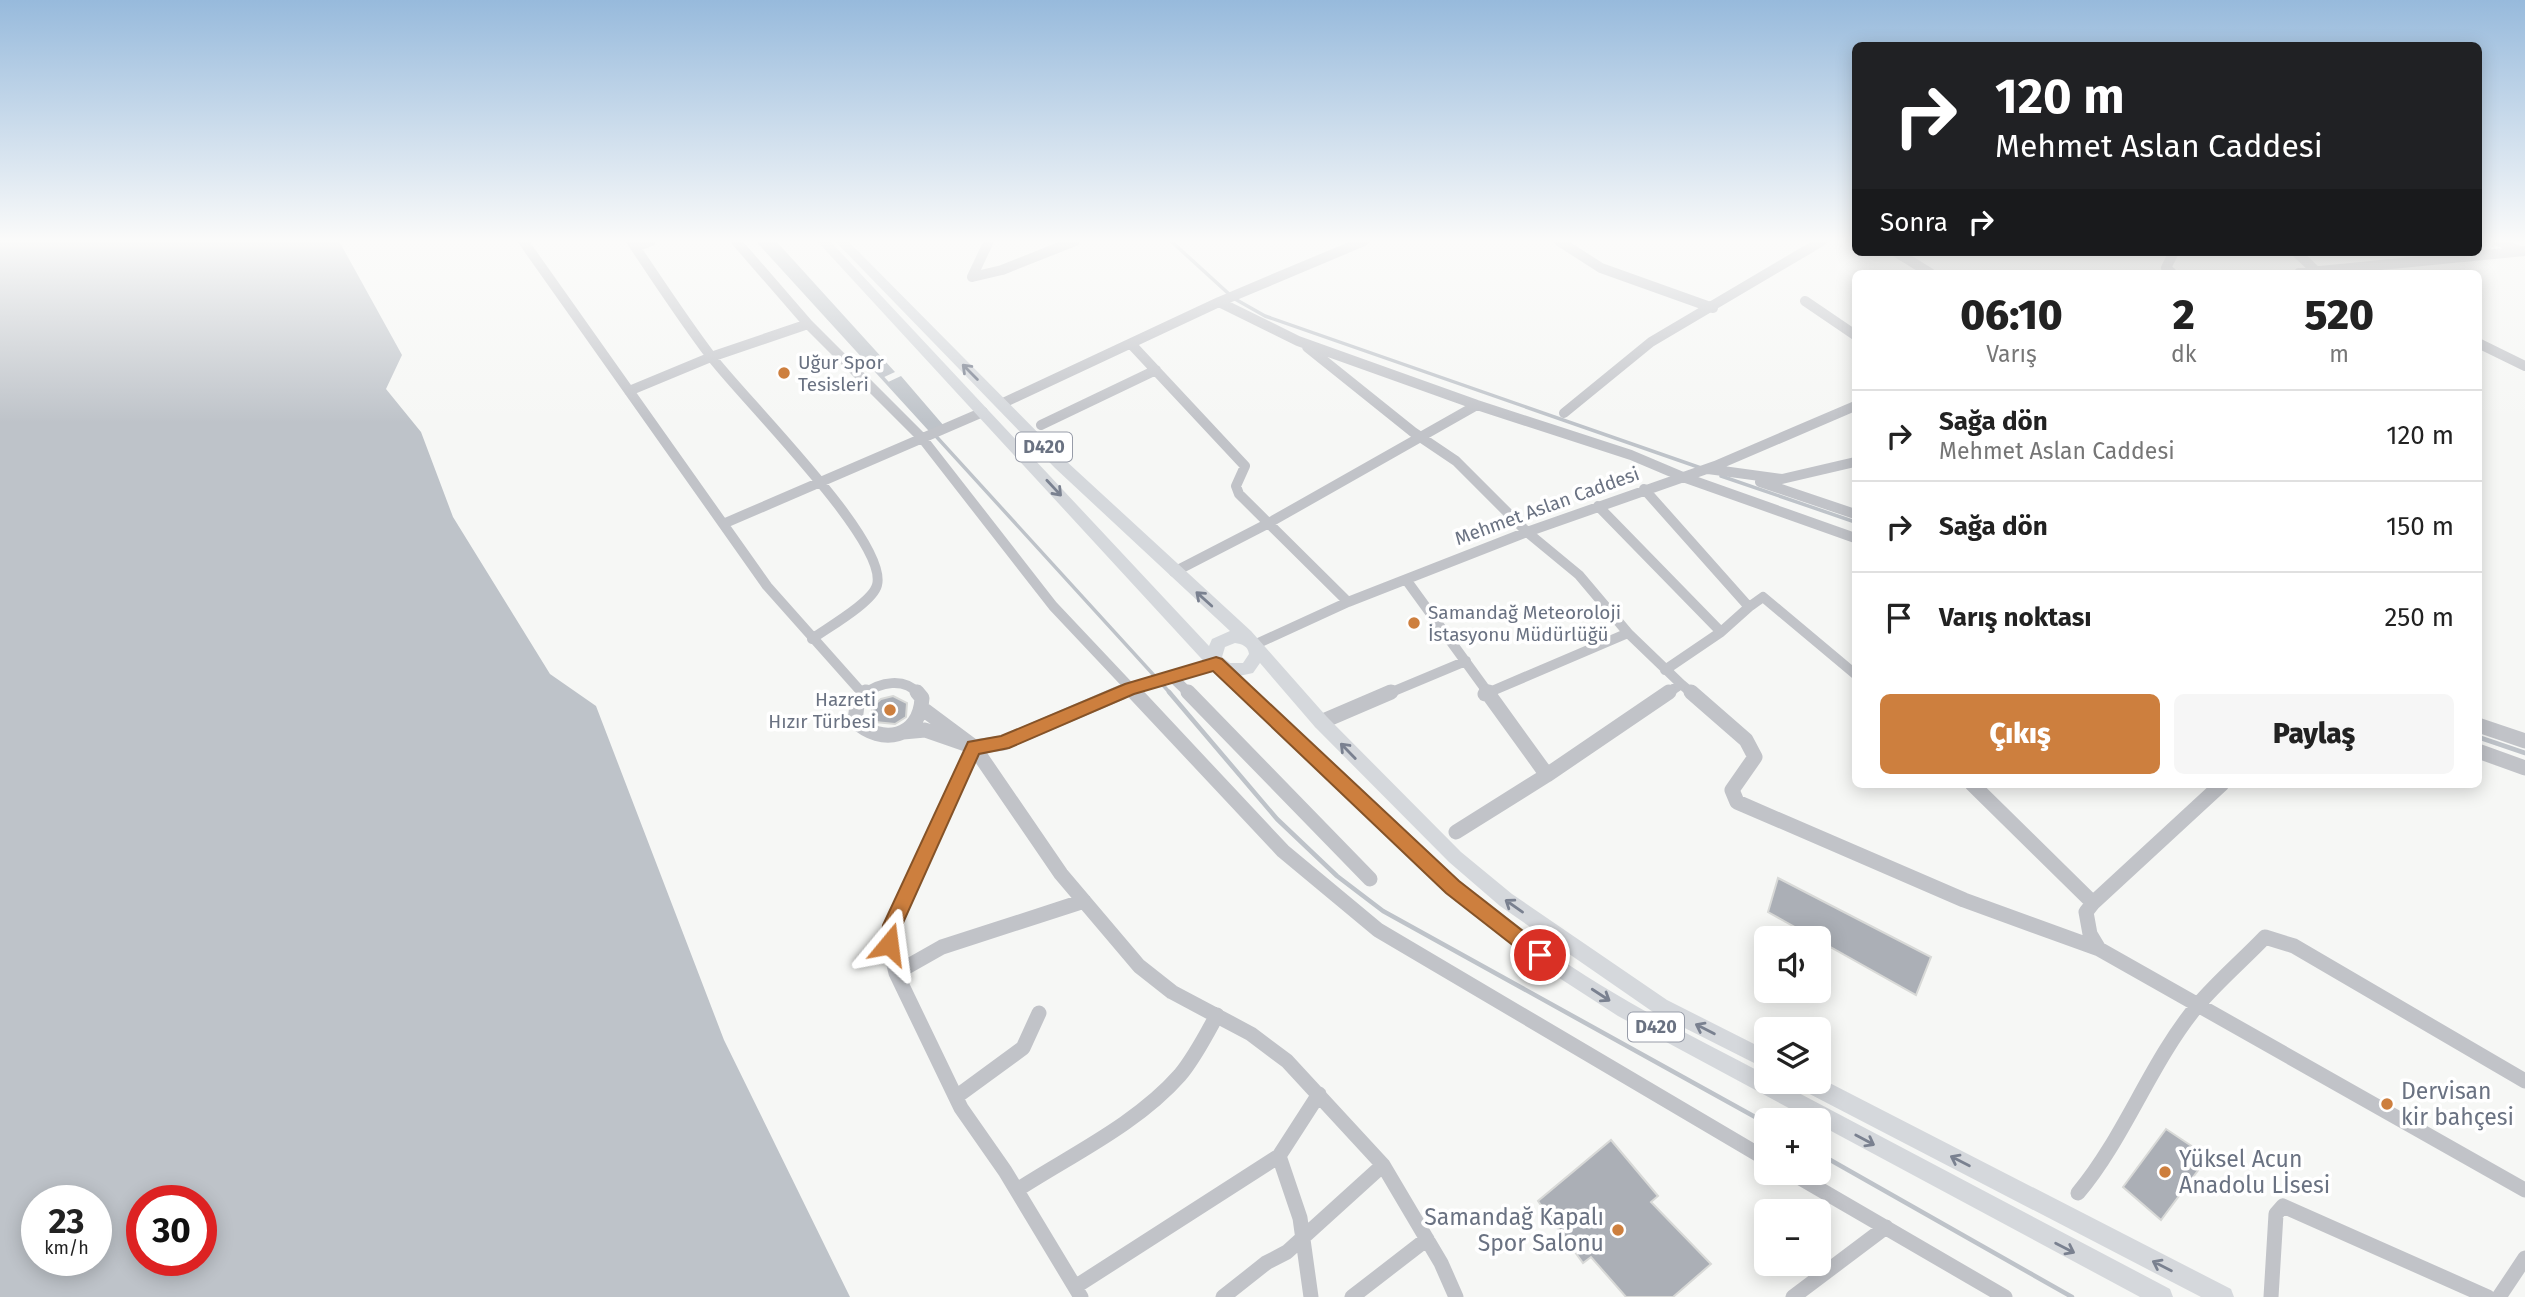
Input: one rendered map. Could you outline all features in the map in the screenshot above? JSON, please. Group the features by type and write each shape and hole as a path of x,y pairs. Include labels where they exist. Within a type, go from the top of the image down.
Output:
{"main road":[{"name":"D420","path":"880,302 1216,664 1452,887 1540,955 1625,1010 2162,1297"},
{"name":"D420","path":"901,302 1060,464 1254,645 1321,722 1416,822 1506,900 1660,1006 1754,1054"},
{"path":"1237,636 1254,645 1257,655 1247,669 1233,671 1216,664 1214,648 1223,639 1237,636"},
{"path":"1830,1094 2222,1297"}],"street":[{"path":"566,302 767,586 863,694"},
{"path":"673,302 711,357 842,508 879,576 877,587 866,600 812,639"},
{"path":"789,302 922,438 1053,606 1283,851 1378,930 1614,1072 1754,1152"},
{"path":"1002,404 1219,302 1298,341 1477,405 1631,455 1684,477 1852,537"},
{"path":"1697,302 1713,307"},
{"path":"1564,413 1627,359 1684,321 1722,302"},
{"path":"1806,302 1852,333"},
{"path":"629,391 711,357 808,324"},
{"path":"1298,341 1455,461 1527,532 1579,575 1628,633 1665,670 1746,740 1755,757 1732,790 1737,802 1964,900 2098,949 2196,1007 2525,1190"},
{"path":"1132,345 1245,466 1235,488 1267,524 1348,602"},
{"path":"2482,345 2525,366"},
{"path":"1041,425 1156,370"},
{"path":"1174,572 1267,524 1477,405"},
{"name":"Mehmet Aslan Caddesi","path":"1254,645 1348,602 1527,532 1684,477 1701,468 1715,466 1852,407"},
{"path":"723,524 983,412"},
{"path":"1701,468 1782,479 1852,464"},
{"path":"1733,473 1852,513"},
{"path":"1644,489 1748,607"},
{"path":"1598,506 1721,632"},
{"path":"1406,581 1466,661 1485,694 1547,775"},
{"path":"1665,670 1721,632 1763,597 1852,671"},
{"path":"1485,694 1628,633"},
{"path":"1321,722 1466,661"},
{"path":"903,732 919,718 923,709 919,692 903,683 882,683 863,694 854,712 860,729 880,737 925,730 974,747 1003,743 1130,689 1216,664"},
{"path":"1171,677 1249,752 1278,789 1370,879"},
{"path":"1456,832 1547,775 1681,684"},
{"path":"923,709 974,747 1061,874 1139,966 1172,992 1251,1034 1287,1061 1319,1094 1383,1165 1427,1239 1456,1297"},
{"path":"2482,725 2525,741"},
{"path":"974,747 893,925 889,944 896,973 956,1097 1017,1190 1078,1292 1279,1156 1319,1094"},
{"path":"2482,752 2525,768"},
{"path":"1976,788 2093,903"},
{"path":"2098,949 2090,934 2086,912 2218,788"},
{"path":"896,973 942,947 1084,901"},
{"path":"2078,1193 2098,1168 2196,1007 2265,937 2294,946 2525,1082"},
{"path":"956,1097 1023,1048 1039,1013"},
{"path":"1017,1190 1172,1083 1194,1057 1217,1015"},
{"path":"1279,1156 1300,1218 1311,1297"},
{"path":"1223,1297 1287,1252 1383,1165"},
{"path":"1813,1185 2005,1297"},
{"path":"2271,1297 2276,1214 2283,1206 2291,1207 2488,1297"},
{"path":"1793,1297 1886,1227"},
{"path":"1352,1297 1427,1239"},
{"path":"2499,1297 2525,1258"}],"shaded area":[{"path":"0,302 372,302 402,355 386,389 421,432 453,517 550,674 596,706 724,1040 850,1297 0,1297"},
{"path":"813,302 831,302 895,372 882,378"},
{"path":"901,376 944,426 933,432 886,383"}],"building":[{"name":"Hazreti Hızır Türbesi","path":"893,696 907,703 906,717 895,724 875,722 871,716 873,706 881,699"},
{"path":"1778,878 1931,957 1916,995 1831,947 1831,926 1793,926 1768,912"},
{"name":"Yüksel Acun Anadolu Lİsesi","path":"2166,1129 2208,1157 2161,1220 2123,1187"},
{"name":"Samandağ Kapalı Spor Salonu","path":"1611,1140 1658,1196 1651,1202 1711,1264 1673,1297 1626,1297 1591,1257 1583,1263 1538,1201"}],"waterway":[{"path":"813,302 1171,694"},
{"path":"1239,302 1265,316 1701,468"},
{"path":"1721,476 1852,521"},
{"path":"1169,692 1277,819 1337,876 1383,911 1754,1116"},
{"path":"2482,738 2525,753"},
{"path":"1831,1160 2072,1297"}],"place":[{"name":"Uğur Spor Tesisleri","path":"784,373"},
{"name":"Samandağ Meteoroloji İstasyonu Müdürlüğü","path":"1414,623"},
{"name":"Hazreti Hızır Türbesi","path":"890,710"},
{"name":"Dervisan kir bahçesi","path":"2387,1104"},
{"name":"Yüksel Acun Anadolu Lİsesi","path":"2165,1172"},
{"name":"Samandağ Kapalı Spor Salonu","path":"1618,1230"}],"route":[{"path":"889,944 893,925 974,747 1003,743 1130,689 1216,664 1452,887 1540,955"}]}
